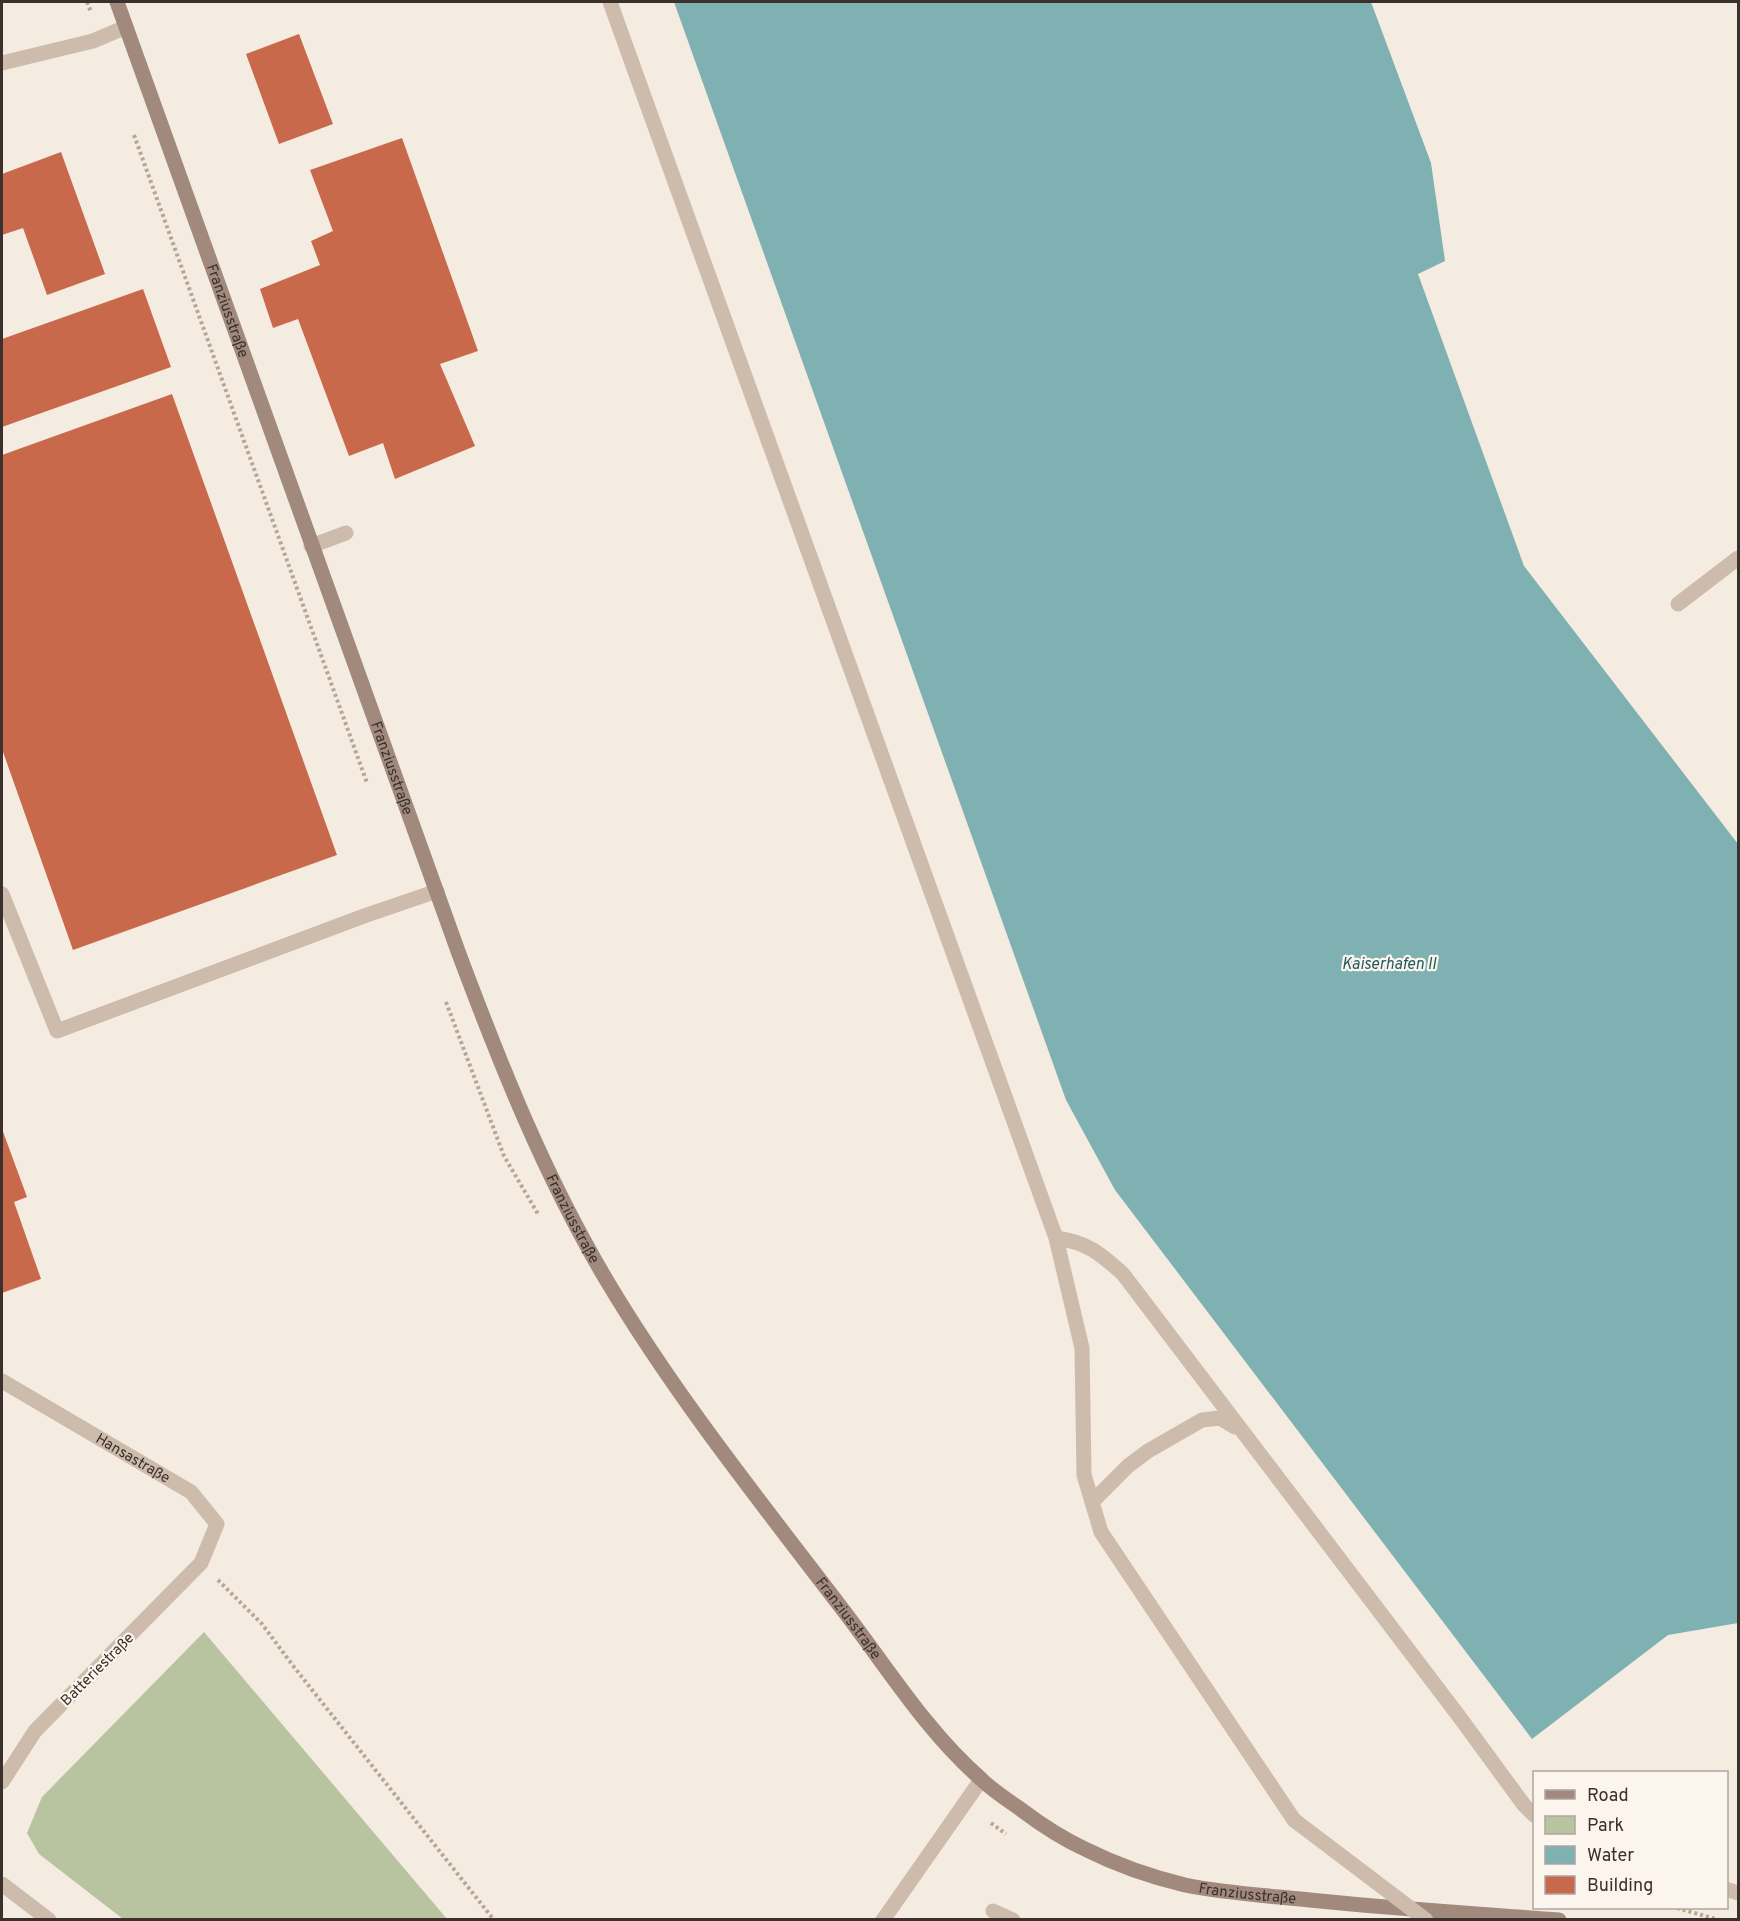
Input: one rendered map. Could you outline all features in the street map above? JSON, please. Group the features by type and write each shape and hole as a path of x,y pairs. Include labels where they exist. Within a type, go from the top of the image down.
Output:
{"main road":[{"name":"Franziusstraße","path":"117,2 437,891 501,1066 534,1143 606,1279 639,1332 794,1545 927,1721 981,1780 1038,1822 1084,1850 1133,1869 1182,1884 1226,1892 1367,1906 1559,1920"}],"street":[{"path":"610,2 1056,1238 1082,1348 1084,1475 1101,1532 1294,1820 1426,1920"},
{"path":"2,63 93,41 126,27"},
{"path":"311,546 346,533"},
{"path":"1678,604 1738,558"},
{"path":"2,894 57,1031 437,891"},
{"path":"1056,1238 1070,1240 1099,1252 1123,1274 1533,1814"},
{"name":"Hansastraße","path":"2,1381 191,1492 218,1524 201,1563"},
{"path":"1092,1502 1128,1466 1148,1450 1202,1420 1220,1418 1244,1433"},
{"name":"Batteriestraße","path":"2,1782 35,1731 201,1563"},
{"path":"883,1920 981,1780"},
{"path":"2,1884 49,1920"},
{"path":"993,1911 1012,1920"}],"path":[{"path":"87,2 100,38"},
{"path":"131,125 371,793"},
{"path":"444,994 504,1156 543,1223"},
{"path":"201,1563 262,1624 494,1920"},
{"path":"966,1802 1012,1838"},
{"path":"1680,1909 1719,1920"}],"green space":[{"path":"204,1632 447,1919 123,1919 39,1854 27,1833 42,1797"}],"water":[{"name":"Kaiserhafen II","path":"674,2 1371,2 1431,163 1445,261 1418,274 1524,566 1738,844 1738,1623 1668,1635 1532,1739 1115,1190 1066,1100"}],"building":[{"path":"299,34 333,124 279,144 246,54"},
{"path":"402,138 478,351 440,364 475,446 395,479 383,443 349,456 298,319 273,328 260,289 320,265 311,241 333,231 310,170"},
{"path":"61,152 105,274 47,295 23,228 2,235 2,174"},
{"path":"143,289 171,367 2,427 2,339"},
{"path":"172,394 337,855 73,950 2,749 2,455"},
{"path":"2,1129 27,1197 14,1202 41,1279 2,1293"}]}
